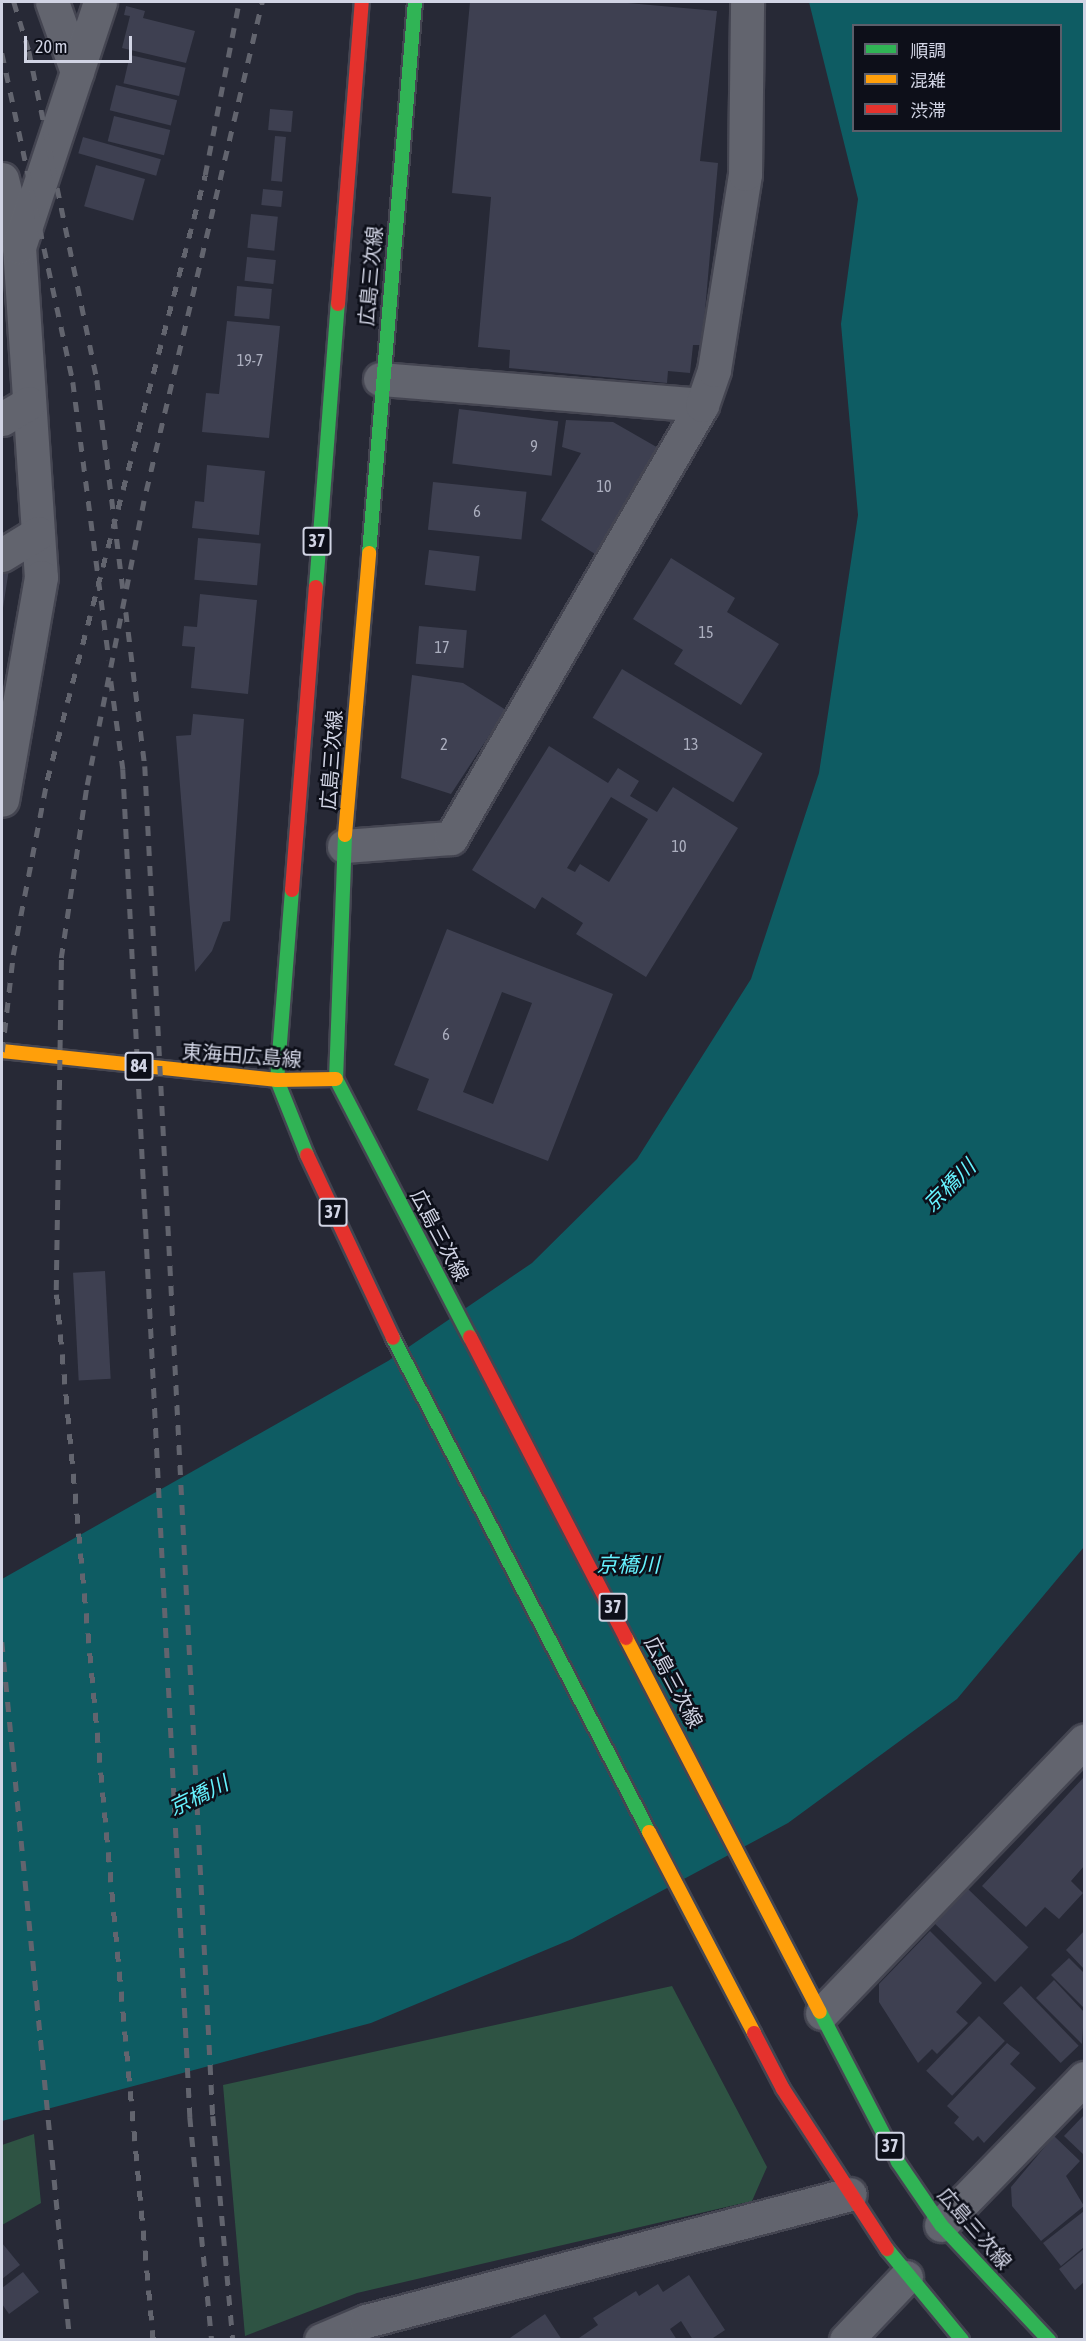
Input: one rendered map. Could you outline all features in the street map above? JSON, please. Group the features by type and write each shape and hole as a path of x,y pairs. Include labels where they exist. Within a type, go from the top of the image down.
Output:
{"main road":[{"name":"広島三次線","path":"362,2 277,1080 317,1179 394,1341 783,2089 906,2277 962,2340"},
{"name":"広島三次線","path":"415,2 380,379 344,846 336,1078 777,1920 898,2162 941,2225 1049,2340"},
{"name":"東海田広島線","path":"2,1051 277,1080 336,1078"}],"street":[{"path":"52,2 76,72"},
{"path":"19,247 100,2"},
{"path":"344,846 451,838 702,405 714,369 745,174 747,2"},
{"path":"2,179 19,247 41,577 2,801"},
{"path":"380,379 702,405"},
{"path":"2,419 29,403"},
{"path":"2,555 38,533"},
{"path":"822,2013 1084,1742"},
{"path":"941,2225 1084,2078"},
{"path":"321,2340 366,2320 850,2194"},
{"path":"846,2340 906,2277"}],"shaded area":[{"path":"672,1986 767,2167 752,2201 357,2293 245,2336 223,2085"},
{"path":"34,2134 41,2203 2,2225 2,2145"}],"water":[{"name":"京橋川","path":"809,2 1084,2 1084,1547 957,1699 788,1823 572,1939 371,2023 2,2121 2,1579 388,1361 532,1263 637,1159 751,979 819,773 858,515 841,324 858,199"}],"building":[{"path":"470,2 617,2 717,11 700,161 718,163 702,345 693,345 690,373 668,371 667,383 509,368 510,350 478,347 491,197 452,193"},
{"path":"126,6 145,11 143,18 195,31 186,63 122,48 130,16 124,15"},
{"path":"130,55 186,68 179,96 123,83"},
{"path":"116,85 177,100 171,125 110,110"},
{"path":"270,109 293,111 291,132 268,130"},
{"path":"114,116 170,130 164,155 108,141"},
{"path":"275,136 286,137 282,182 271,181"},
{"path":"83,137 161,159 156,176 78,153"},
{"path":"96,165 145,179 133,220 84,206"},
{"path":"263,189 283,191 281,207 261,205"},
{"path":"251,214 278,217 274,251 247,248"},
{"path":"247,257 276,260 273,284 244,281"},
{"path":"237,286 272,289 269,319 234,316"},
{"path":"227,321 280,326 269,438 202,432 206,393 219,394"},
{"path":"459,409 558,421 552,476 452,464"},
{"path":"566,420 613,422 667,453 603,559 541,520 581,453 562,447"},
{"path":"207,465 265,471 259,535 192,528 195,501 204,502"},
{"path":"433,482 526,492 521,540 428,530"},
{"path":"198,538 261,543 257,585 194,580"},
{"path":"429,550 480,556 475,591 425,585"},
{"path":"671,558 735,598 727,612 779,644 741,705 674,664 683,650 633,619"},
{"path":"9,569 3,608 2,608 2,573"},
{"path":"200,594 257,600 248,694 191,688 195,647 182,646 184,626 197,627"},
{"path":"419,626 467,630 464,668 416,664"},
{"path":"622,669 763,753 733,802 593,718"},
{"path":"412,675 463,683 506,710 451,794 401,778"},
{"path":"193,714 244,719 230,921 223,922 212,951 195,972 176,736 191,735"},
{"path":"549,746 608,783 618,768 639,781 630,796 657,812 673,787 738,828 646,977 576,934 583,923 542,897 535,909 472,870","holes":["611,797 648,819 609,882 580,864 575,872 567,868"]},
{"path":"447,929 613,994 548,1161 417,1110 429,1079 394,1065","holes":["502,992 532,1003 493,1104 463,1092"]},
{"path":"105,1271 111,1379 79,1381 73,1273"},
{"path":"1084,1777 1084,1866 1071,1881 1083,1893 1059,1919 1045,1907 1026,1927 982,1886"},
{"path":"968,1889 1028,1947 995,1982 935,1924"},
{"path":"930,1931 982,1983 956,2012 968,2023 937,2054 932,2049 918,2063 879,2002 879,1984"},
{"path":"1084,1931 1084,1969 1066,1950"},
{"path":"1069,1958 1084,1973 1084,2008 1051,1975"},
{"path":"1054,1980 1084,2012 1082,2044 1036,1998"},
{"path":"1021,1986 1079,2046 1061,2063 1003,2003"},
{"path":"979,2016 1005,2041 952,2096 926,2071"},
{"path":"1007,2043 1020,2053 1010,2064 1036,2088 984,2143 978,2136 973,2141 954,2123 959,2117 947,2106"},
{"path":"1084,2115 1084,2155 1064,2136"},
{"path":"1054,2136 1080,2161 1066,2176 1084,2206 1041,2241 1012,2206 1011,2187"},
{"path":"1084,2211 1084,2247 1061,2266 1043,2243"},
{"path":"2,2243 20,2265 2,2279"},
{"path":"1084,2249 1084,2282 1075,2290 1059,2269"},
{"path":"23,2272 39,2292 9,2314 2,2304 2,2288"},
{"path":"689,2275 725,2330 710,2340 693,2340 681,2321 670,2329 677,2340 579,2338 598,2325 593,2318 636,2291 639,2296 658,2284 663,2292"},
{"path":"545,2314 562,2340 507,2340"}],"railway":[{"path":"14,2 29,51 97,380 123,588"},
{"path":"2,1052 13,955 47,780 205,175 239,2"},
{"path":"153,2340 56,1290 61,958 87,785 146,491 262,2"},
{"path":"2,53 73,382 109,660"},
{"path":"126,612 145,766 213,2116 233,2340"},
{"path":"111,681 123,769 190,2117 212,2340"},
{"path":"2,1642 70,2340"}],"traffic: fast":[{"path":"369,553 415,2"},
{"path":"316,587 338,304"},
{"path":"345,835 336,1079 470,1337"},
{"path":"292,890 277,1080 307,1155"},
{"path":"393,1338 649,1832"},
{"path":"820,2012 898,2162 941,2225 1049,2340"},
{"path":"887,2249 962,2340"}],"traffic: slow":[{"path":"345,835 369,553"},
{"path":"2,1051 277,1080 336,1079"},
{"path":"626,1638 820,2012"},
{"path":"649,1832 754,2033"}],"traffic: jam":[{"path":"338,304 362,2"},
{"path":"292,890 316,587"},
{"path":"307,1155 393,1338"},
{"path":"470,1337 626,1638"},
{"path":"754,2033 783,2089 887,2249"}]}
